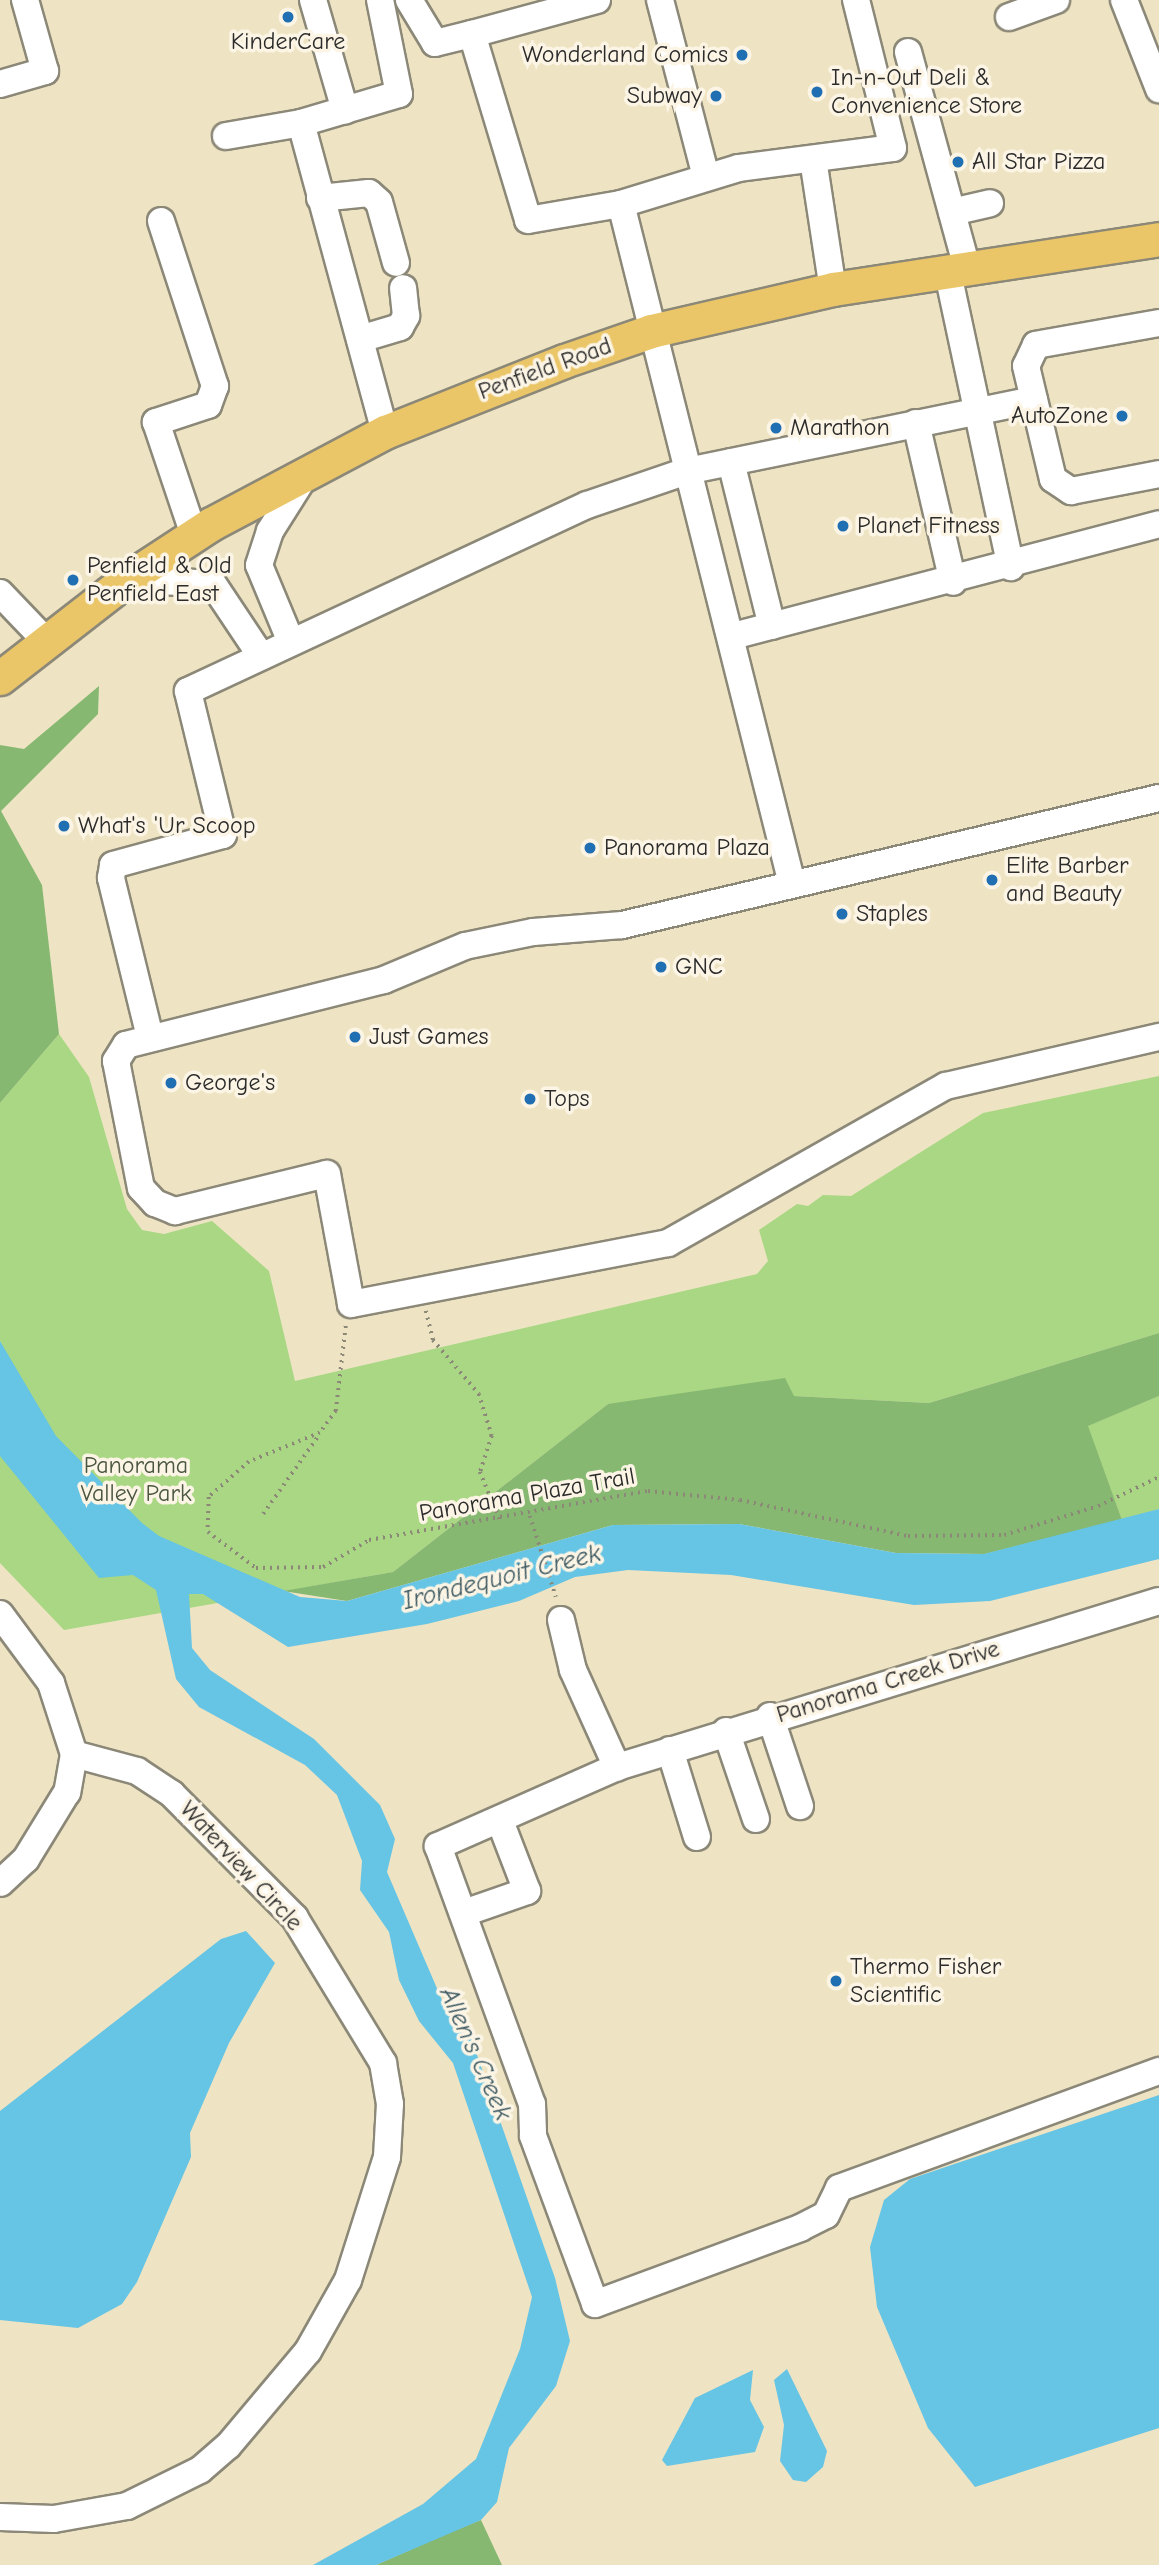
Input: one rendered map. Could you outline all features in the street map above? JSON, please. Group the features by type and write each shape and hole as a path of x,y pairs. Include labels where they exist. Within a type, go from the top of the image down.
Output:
{"main road":[{"name":"Penfield Road","path":"0,678 127,579 194,535 306,474 386,432 651,331 833,289 1159,239"}],"street":[{"path":"0,84 46,71 25,0"},
{"path":"313,0 345,110"},
{"path":"226,136 301,123 399,94 380,0"},
{"path":"409,0 435,43 597,0"},
{"path":"660,0 706,177"},
{"path":"472,34 528,220 621,204 706,177 893,148 856,0"},
{"path":"1009,17 1056,0"},
{"path":"1124,0 1159,89"},
{"path":"908,52 952,212 974,411 1011,567"},
{"path":"301,123 386,432"},
{"path":"813,159 833,289"},
{"path":"320,198 369,193 379,202 399,276 406,316 400,327 360,339"},
{"path":"952,212 990,203"},
{"path":"621,204 687,471 733,636 792,884"},
{"path":"161,220 215,386 208,405 156,422 194,535"},
{"path":"1159,323 1036,345 1026,366 1053,478 1070,491 1159,474"},
{"path":"150,1037 111,878 113,865 223,835 188,691 587,505 687,471 1034,400"},
{"path":"916,423 953,582"},
{"path":"731,462 772,626"},
{"path":"291,642 259,565 270,531 306,474"},
{"path":"733,636 1011,567 1159,524"},
{"path":"127,579 213,584 261,656"},
{"path":"0,593 46,641"},
{"path":"1159,798 600,929 500,937 384,980 150,1037 126,1045 116,1061 141,1188 175,1211 327,1174 351,1304 668,1243 946,1086 1159,1037"},
{"name":"Panorama Creek Drive","path":"464,1913 438,1846 500,1821 617,1767 770,1716 1159,1601"},
{"path":"0,1614 51,1683 75,1754 67,1792 26,1858 0,1883"},
{"path":"561,1620 573,1670 617,1767"},
{"path":"770,1716 800,1806"},
{"path":"726,1731 756,1819"},
{"path":"670,1751 697,1837"},
{"name":"Waterview Circle","path":"0,2517 54,2519 127,2506 200,2470 228,2446 300,2362 348,2280 387,2157 390,2104 383,2063 295,1918 172,1794 137,1771 75,1754"},
{"path":"500,1821 527,1891 464,1913 532,2104 533,2136 595,2304 800,2228 826,2215 839,2188 1159,2071"}],"path":[{"path":"421,1290 433,1340 479,1394 492,1436 480,1472 500,1520"},
{"path":"263,1514 336,1411 351,1304"},
{"name":"Panorama Plaza Trail","path":"320,1433 248,1462 209,1497 208,1531 230,1554 256,1568 298,1572 323,1567 369,1540 530,1516 648,1491 740,1500 908,1536 1004,1535 1098,1506 1159,1477"},
{"path":"530,1516 555,1590"}],"green space":[{"path":"99,686 98,714 1,811 42,885 59,1034 0,1103 0,745 24,749"},
{"name":"Panorama Valley Park","path":"59,1034 89,1077 127,1209 142,1230 164,1234 212,1221 269,1271 295,1381 757,1274 768,1261 759,1230 797,1204 808,1206 823,1195 851,1196 983,1113 1159,1076 1159,1333 929,1403 794,1396 608,1404 393,1572 64,1630 0,1563 0,1367 11,1364 0,1341 0,1103"},
{"path":"1159,1333 1159,1396 1088,1426 1122,1520 985,1554 896,1553 739,1524 613,1525 347,1601 283,1591 393,1572 608,1404 785,1378 794,1396 929,1403"},
{"path":"1159,1396 1159,1509 1122,1520 1087,1426"},
{"path":"481,2520 502,2565 376,2565 455,2530"}],"water":[{"path":"0,1341 56,1436 142,1523 159,1536 300,1597 347,1601 613,1525 739,1524 896,1553 984,1554 1159,1509 1159,1559 990,1601 914,1605 731,1575 628,1570 575,1577 519,1601 427,1624 288,1647 203,1594 189,1594 192,1648 210,1670 314,1739 380,1805 395,1839 387,1872 448,2014 469,2032 555,2278 570,2341 556,2386 509,2448 497,2502 481,2520 376,2565 313,2565 423,2504 476,2459 520,2349 532,2297 453,2063 419,2021 399,1980 389,1932 360,1890 362,1861 337,1795 305,1765 199,1707 176,1679 156,1590 133,1575 99,1578 0,1456"},
{"path":"246,1931 275,1963 229,2043 190,2133 191,2157 137,2282 122,2304 78,2328 0,2320 0,2111 221,1939"},
{"path":"1159,2095 1159,2428 975,2487 928,2428 877,2307 870,2247 884,2200 910,2179"},
{"path":"787,2369 827,2451 823,2467 806,2482 793,2480 780,2461 784,2425 774,2380"},
{"path":"753,2370 750,2400 764,2427 755,2452 667,2466 662,2460 695,2398"}],"place":[{"name":"KinderCare","path":"288,17"},
{"name":"Wonderland Comics","path":"742,55"},
{"name":"In-n-Out Deli & Convenience Store","path":"817,92"},
{"name":"Subway","path":"716,96"},
{"name":"All Star Pizza","path":"958,162"},
{"name":"AutoZone","path":"1122,416"},
{"name":"Marathon","path":"776,428"},
{"name":"Planet Fitness","path":"843,526"},
{"name":"Penfield & Old Penfield East","path":"73,580"},
{"name":"What's 'Ur Scoop","path":"64,826"},
{"name":"Panorama Plaza","path":"590,848"},
{"name":"Elite Barber and Beauty","path":"992,880"},
{"name":"Staples","path":"842,914"},
{"name":"GNC","path":"661,967"},
{"name":"Just Games","path":"355,1037"},
{"name":"George's","path":"171,1083"},
{"name":"Tops","path":"530,1099"},
{"name":"Thermo Fisher Scientific","path":"836,1981"}],"water label":[{"name":"Irondequoit Creek","path":"502,1578"},
{"name":"Allen's Creek","path":"475,2054"}]}
